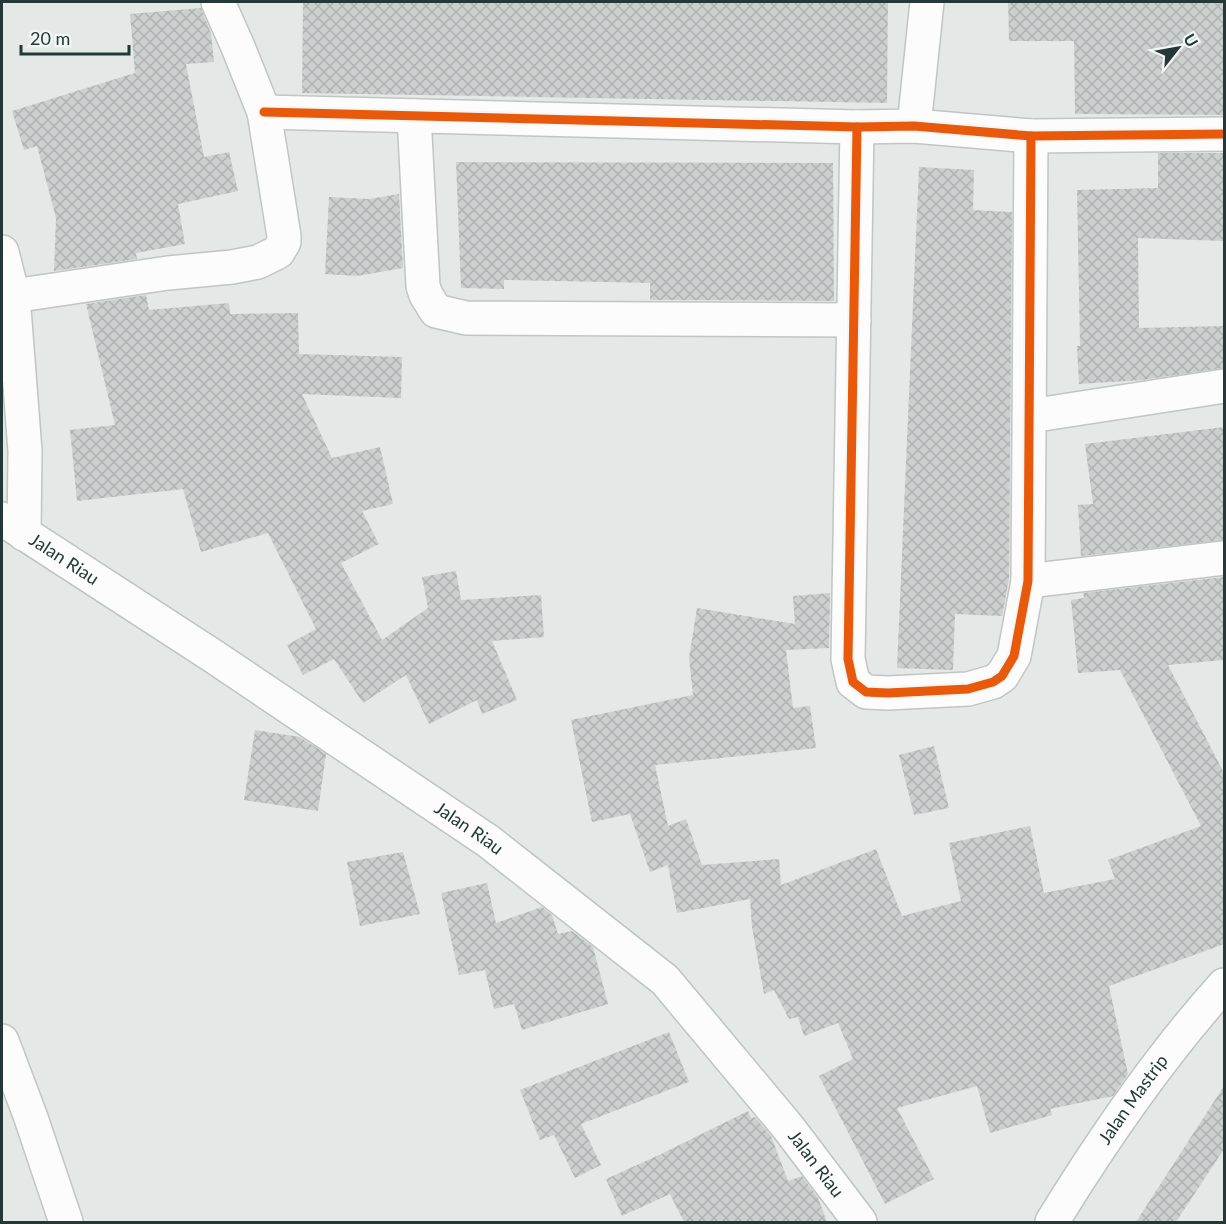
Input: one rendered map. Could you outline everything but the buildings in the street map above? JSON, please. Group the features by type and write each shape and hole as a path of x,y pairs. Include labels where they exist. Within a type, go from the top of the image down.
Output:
{"street":[{"path":"12,296 168,273 232,267 258,262 278,252 284,242 284,236 264,112 218,2"},
{"path":"914,126 927,2"},
{"path":"264,112 857,127 914,126 1031,136 1224,134"},
{"path":"414,116 423,286 436,311 466,318 854,320"},
{"path":"857,127 848,659 853,682 866,692 968,689 993,682 1002,676 1014,656 1028,581 1031,136"},
{"path":"2,252 12,296 25,451 13,527"},
{"path":"1030,416 1224,386"},
{"name":"Jalan Riau","path":"13,527 213,656 488,841 665,980 781,1118 860,1222"},
{"path":"1028,581 1224,558"},
{"name":"Jalan Mastrip","path":"1052,1222 1088,1162 1188,1025 1224,985"},
{"path":"2,1041 66,1222"}],"cycle path":[{"path":"264,112 857,127 914,126 1031,136 1224,134"},
{"path":"857,127 848,659 853,682 866,692 968,689 993,682 1002,676 1014,656 1028,581 1031,136"}]}
